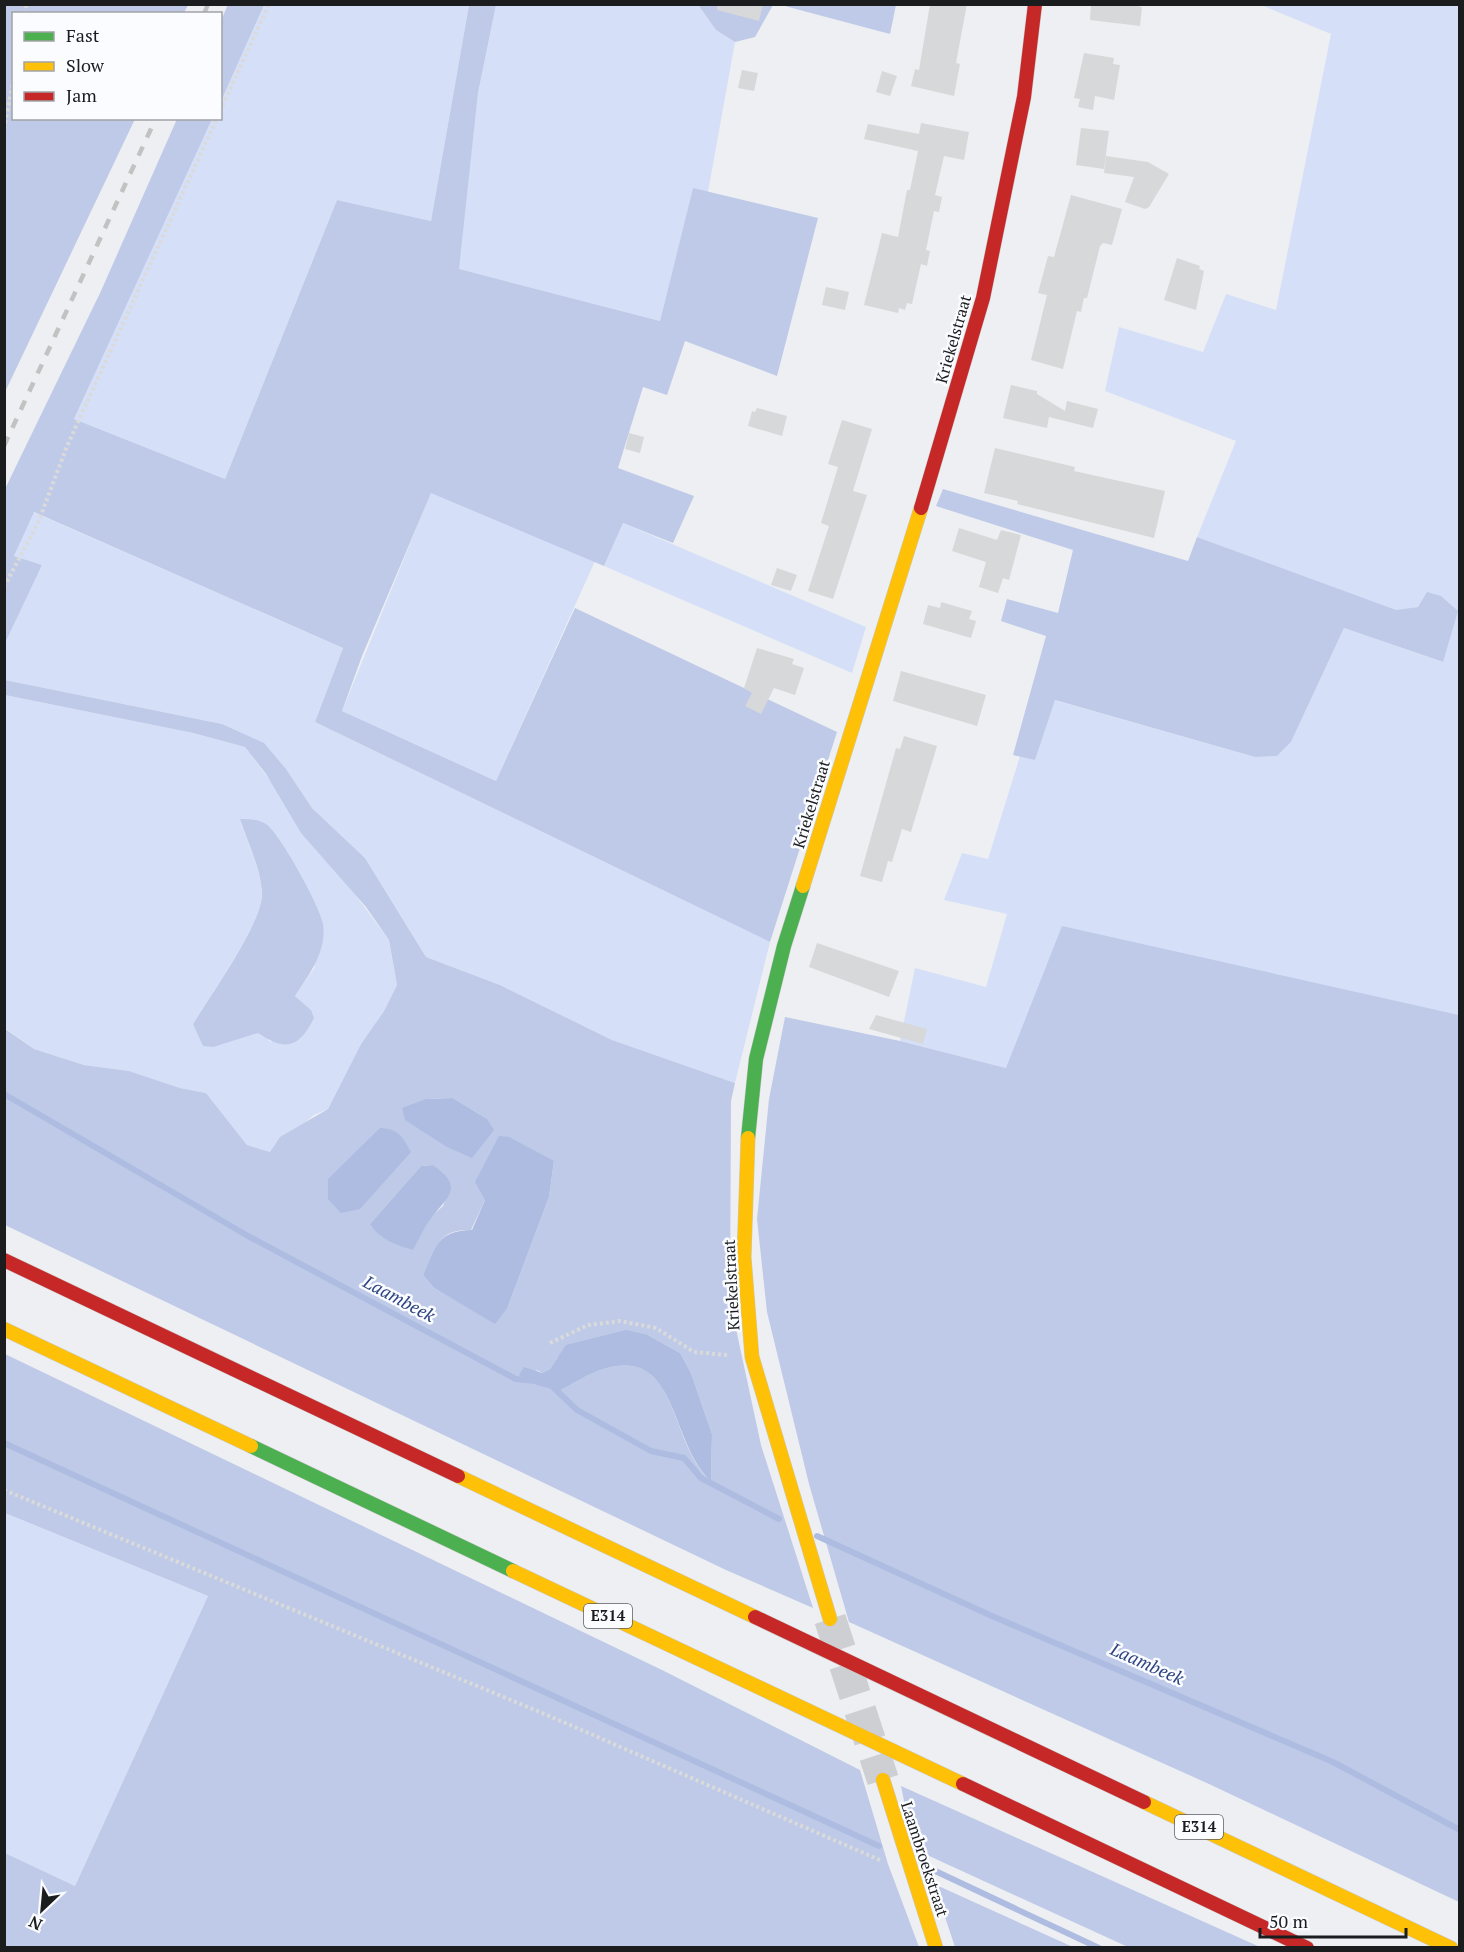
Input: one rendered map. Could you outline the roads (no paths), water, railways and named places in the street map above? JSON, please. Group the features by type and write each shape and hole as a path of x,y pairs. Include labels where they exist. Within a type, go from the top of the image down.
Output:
{"main road":[{"name":"Kriekelstraat","path":"830,1619 752,1357 744,1257 747,1153 756,1059 784,946 923,501 983,298 1024,97 1035,4"},
{"name":"E314","path":"4,1260 1451,1947"},
{"name":"E314","path":"4,1329 1307,1947"},
{"name":"Laambroekstraat","path":"883,1780 936,1947"}],"waterway":[{"name":"Laambeek","path":"4,1094 248,1236 516,1379 536,1381"},
{"name":"Laambeek","path":"553,1387 577,1410 651,1451 684,1458 701,1478 779,1519"},
{"path":"4,1443 879,1846"},
{"name":"Laambeek","path":"817,1536 992,1616 1333,1762 1460,1830"},
{"path":"931,1869 1099,1948"}],"tunnel":[{"path":"830,1619 883,1780"}],"railway":[{"path":"205,12 208,4"},
{"path":"4,446 155,120"}]}
